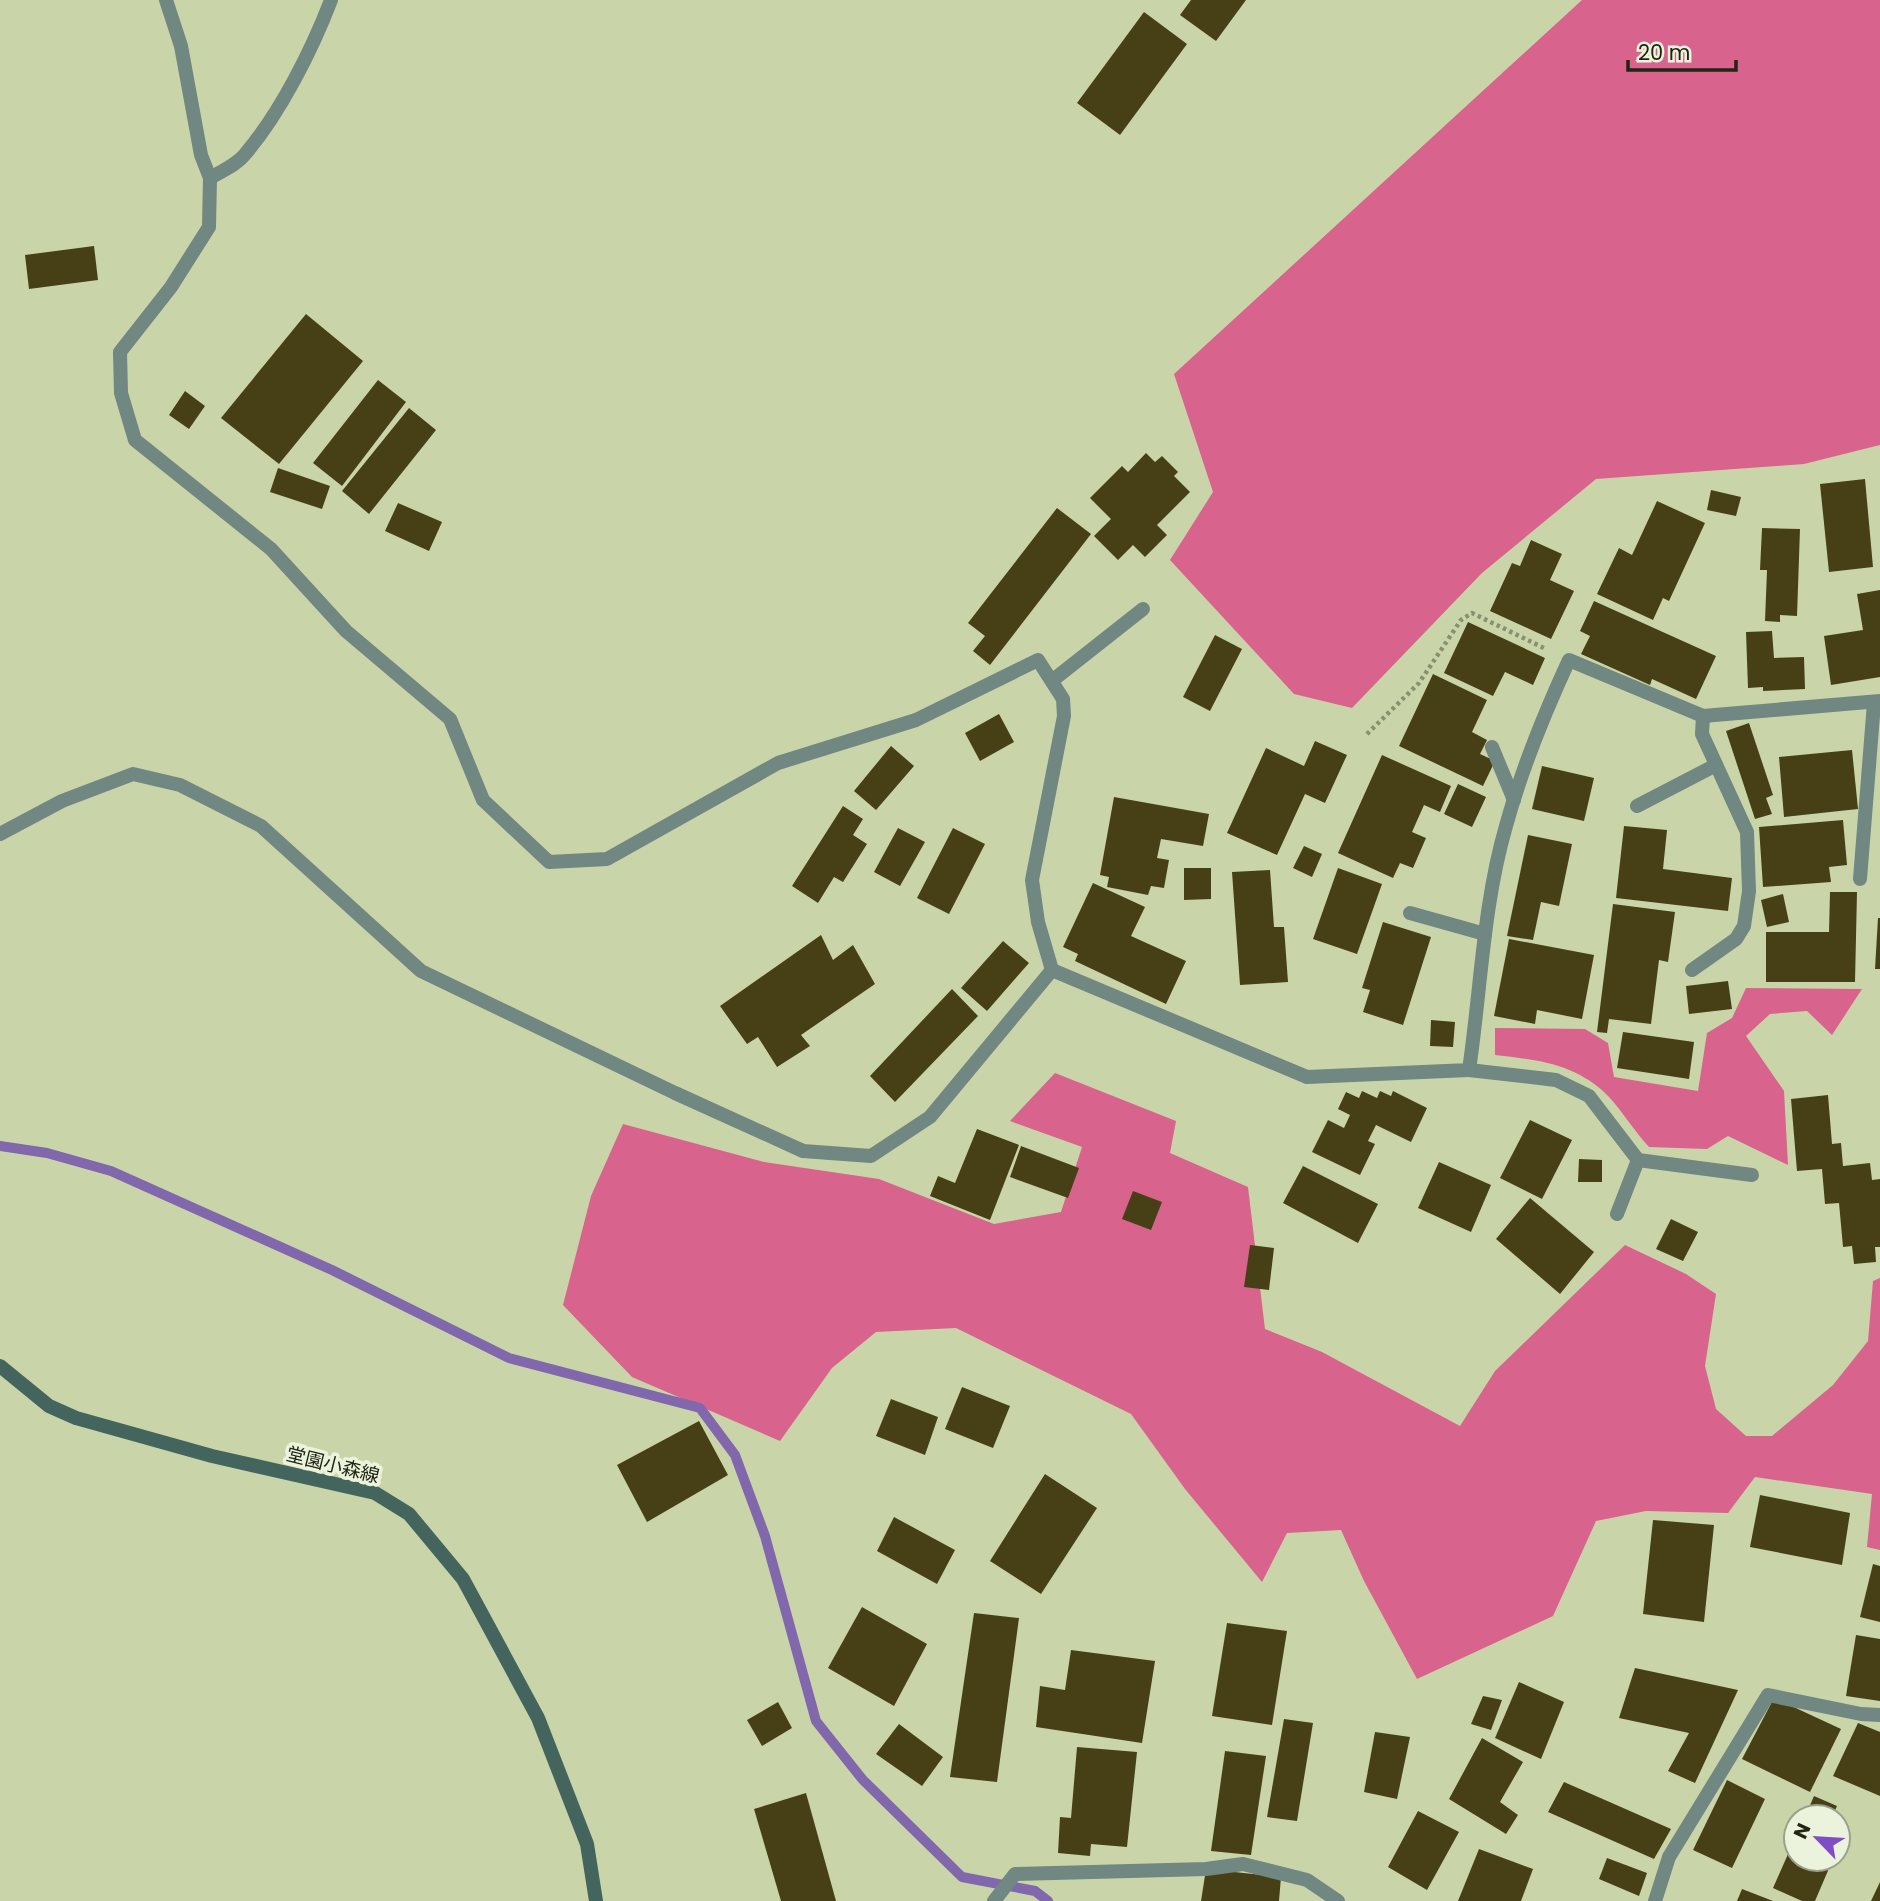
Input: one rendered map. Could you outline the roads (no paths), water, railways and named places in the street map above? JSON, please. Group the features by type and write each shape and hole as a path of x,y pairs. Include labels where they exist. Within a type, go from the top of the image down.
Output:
{"main road":[{"name":"堂園小森線","path":"0,1366 49,1406 76,1418 212,1456 375,1493 409,1514 463,1579 538,1718 587,1844 596,1901"}],"street":[{"path":"166,0 181,46 201,155 210,178 209,227 172,287 120,352 121,393 135,440 271,549 346,631 450,719 483,800 550,862 607,859 778,762 916,720 1038,660 1063,699 1064,716 1032,880 1038,922 1052,970"},
{"path":"210,178 245,156 273,114 321,26 331,0"},
{"path":"1053,680 1143,609"},
{"path":"1469,1070 1485,934 1505,827 1532,742 1569,660 1703,716 1877,702 1860,879"},
{"path":"1692,970 1736,939 1744,926 1749,891 1746,832 1702,734 1703,716"},
{"path":"1492,747 1514,800"},
{"path":"1637,806 1716,765"},
{"path":"0,834 62,801 133,774 180,785 261,826 421,971 663,1088 803,1151 871,1156 930,1116 1052,970"},
{"path":"1410,914 1485,934"},
{"path":"1052,970 1307,1077 1469,1070 1556,1080 1589,1097 1638,1160 1752,1175"},
{"path":"1617,1214 1638,1160"},
{"path":"1655,1901 1669,1857 1768,1695 1861,1714 1880,1715"},
{"path":"994,1901 1015,1874 1206,1869 1243,1864 1307,1880 1338,1901"}],"waterway":[{"path":"0,1146 47,1153 111,1171 332,1270 509,1358 700,1408 735,1455 765,1536 816,1721 863,1780 962,1877 1035,1891 1048,1901"}]}
